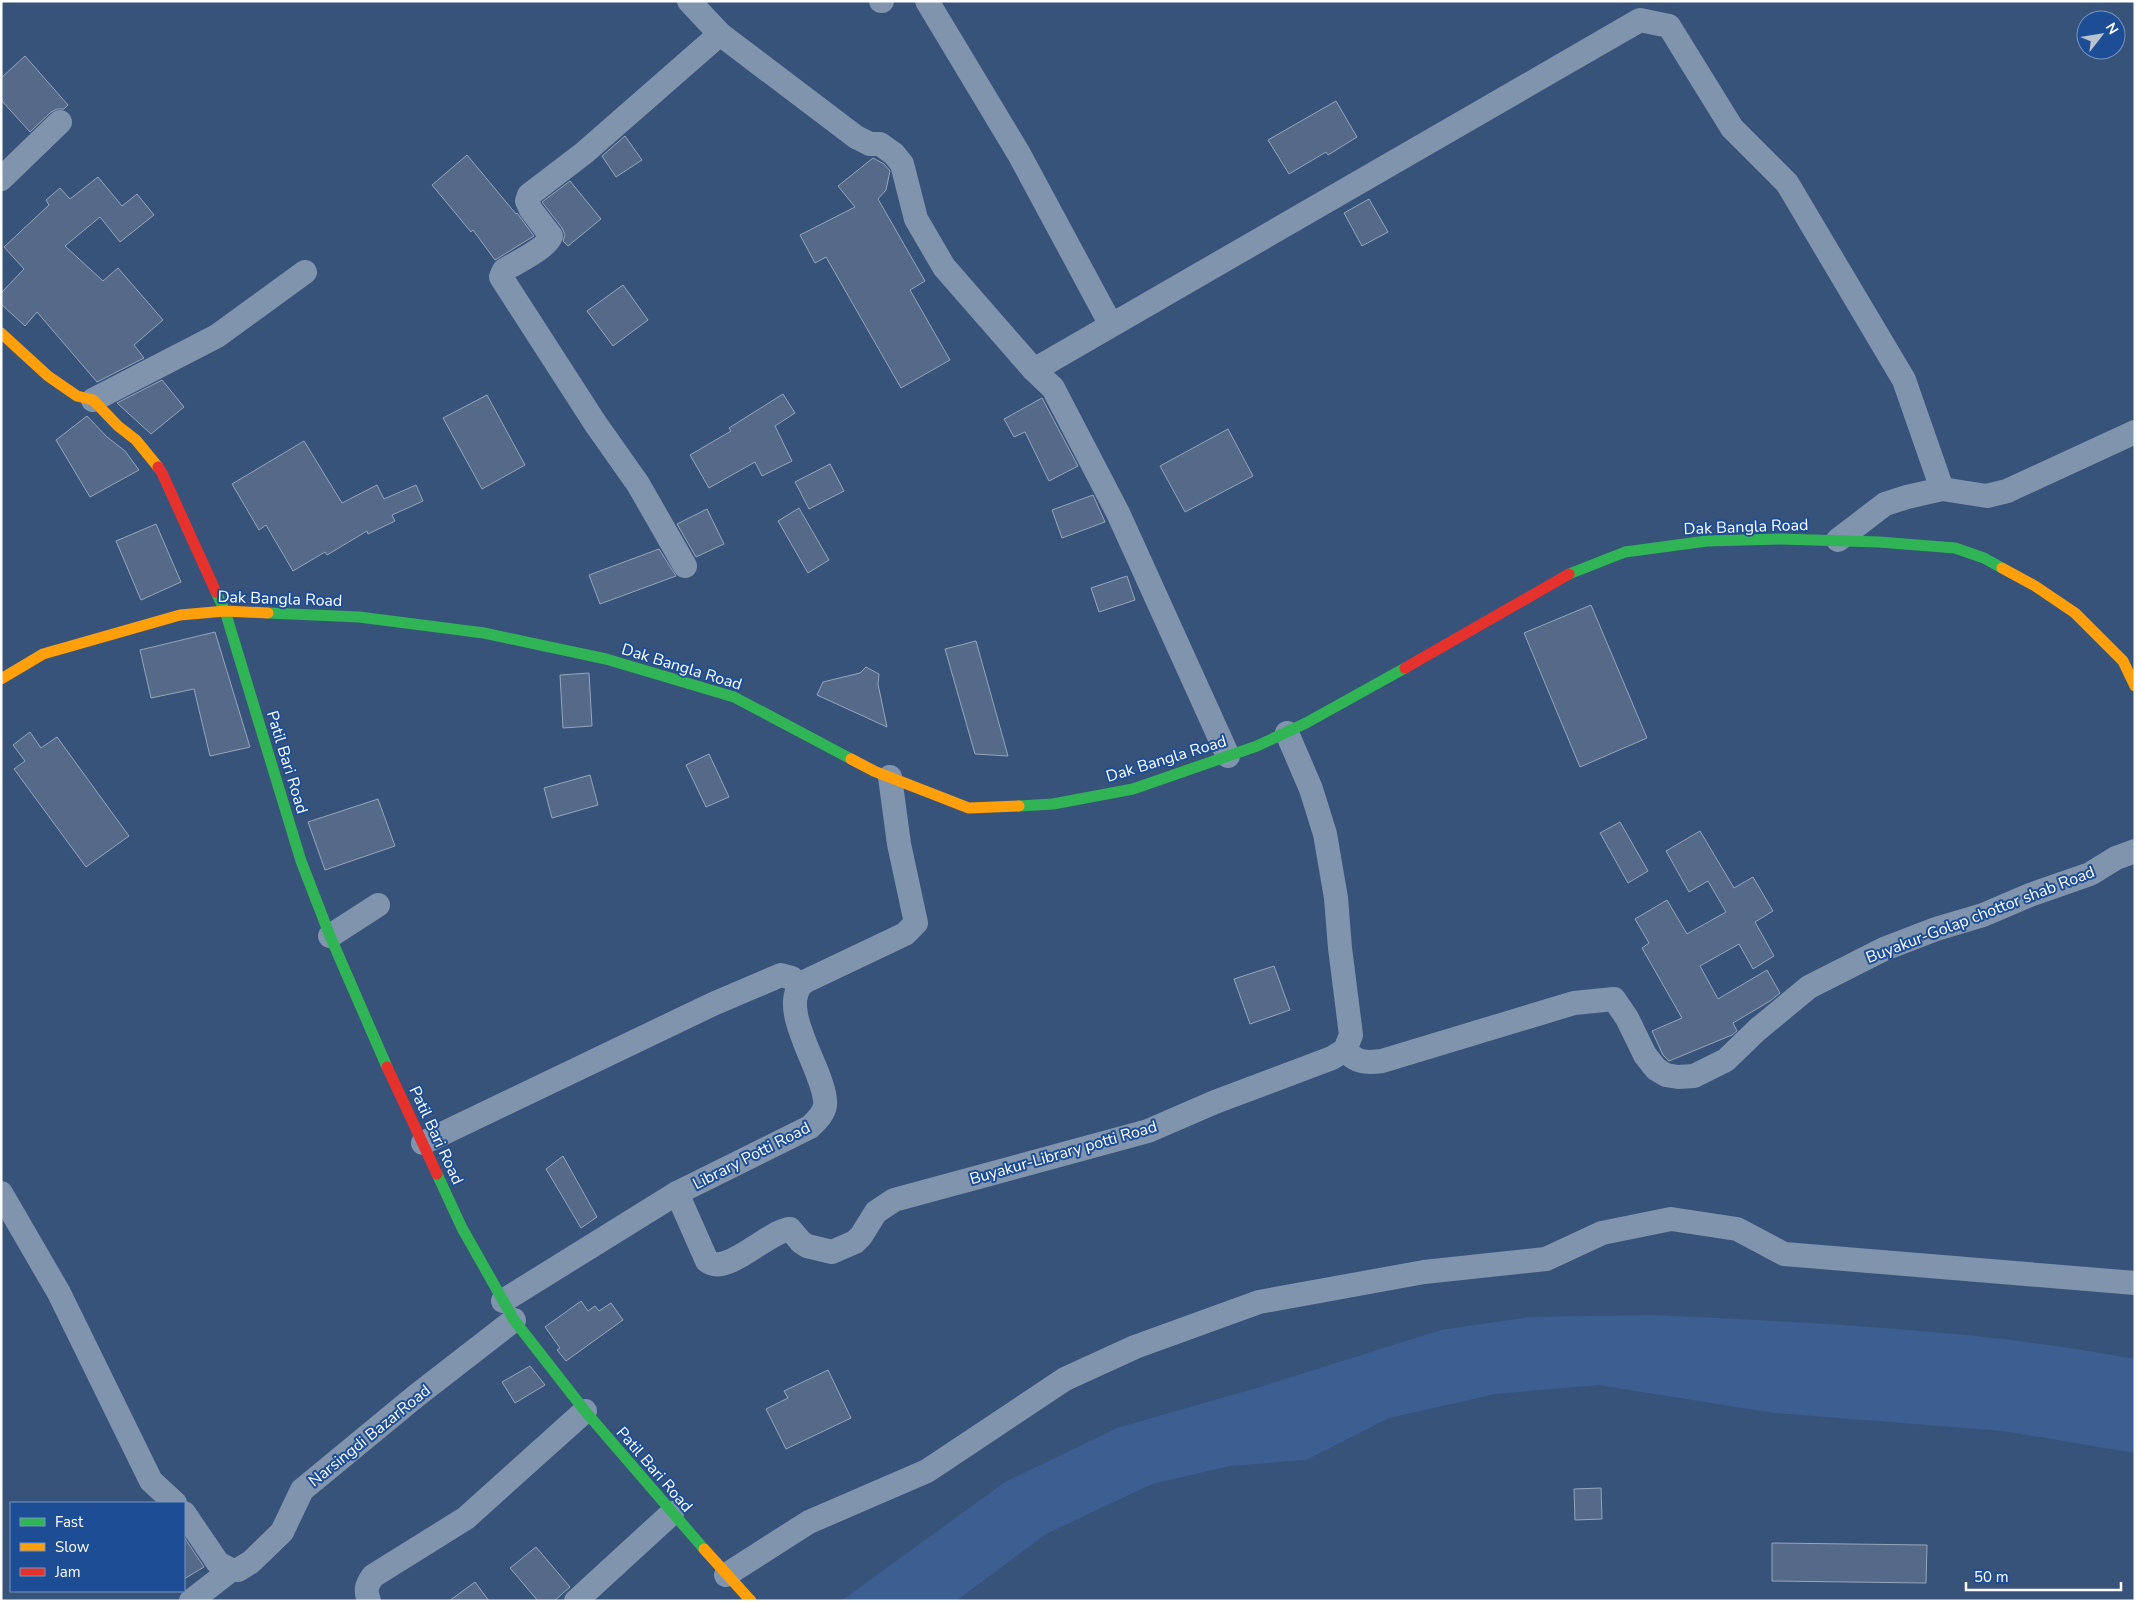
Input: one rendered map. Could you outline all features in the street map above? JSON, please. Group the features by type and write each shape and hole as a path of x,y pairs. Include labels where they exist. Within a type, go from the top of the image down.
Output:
{"main road":[{"path":"1,333 48,376 77,396 93,400"},
{"name":"Patil Bari Road","path":"93,400 118,426 136,440 162,473 225,611 301,861 372,1036 462,1228 509,1311 585,1411 739,1594"},
{"name":"Dak Bangla Road","path":"1,679 43,654 180,615 225,611 359,617 484,634 606,659 734,697 874,771 969,808 1052,804 1133,788 1228,756 1287,733 1421,659 1560,578 1625,552 1707,541 1838,540 1955,548 1984,558 2035,586 2075,612 2123,661 2135,686"}],"street":[{"path":"689,1 720,34 856,137 870,144 880,144 894,154 902,164 916,219 944,267 1034,370 1053,388 1118,513 1228,756"},
{"path":"927,1 1019,154 1111,325"},
{"path":"1034,370 1640,20 1669,26 1732,128 1787,183 1904,380 1942,490"},
{"path":"685,566 638,484 595,423 501,277 504,270 540,248 551,236 531,210 527,201 529,195 584,153 720,34"},
{"path":"1,179 60,122"},
{"path":"93,400 217,336 305,272"},
{"path":"1838,540 1886,504 1907,497 1942,490 1987,496 2007,491 2135,432"},
{"path":"1287,733 1311,790 1325,834 1336,898 1351,1035 1345,1050"},
{"path":"423,1143 713,1004 781,975 792,978 798,986 905,934 916,923 899,844 890,777"},
{"name":"Buyakur-Golap chottor shab Road","path":"1345,1050 1351,1057 1364,1063 1382,1061 1574,1003 1614,999 1627,1018 1645,1055 1656,1069 1666,1075 1686,1078 1703,1072 1726,1060 1752,1035 1809,987 1884,949 1936,929 1983,915 2030,895 2090,874 2116,858 2135,851"},
{"path":"330,936 378,905"},
{"name":"Library Potti Road","path":"509,1311 677,1193 810,1127 822,1114 825,1106 824,1095 807,1051 795,1010 798,986"},
{"name":"Buyakur-Library potti Road","path":"677,1193 707,1261 713,1265 732,1261 780,1230 790,1228 801,1242 807,1246 832,1252 855,1242 876,1212 894,1200 1148,1131 1215,1102 1332,1058 1345,1050"},
{"path":"1,1193 59,1292 151,1481 174,1502"},
{"path":"739,1594 808,1522 927,1471 1065,1379 1135,1348 1259,1302 1424,1272 1546,1258 1602,1233 1671,1219 1737,1229 1784,1254 2135,1283"},
{"name":"Narsingdi BazarRoad","path":"191,1601 231,1570 238,1570 251,1562 282,1532 302,1490 416,1396 509,1311"},
{"path":"369,1601 366,1586 373,1576 466,1518 585,1411"},
{"path":"576,1601 672,1513"},
{"path":"185,1514 218,1563 231,1570"}],"water":[{"path":"1653,1315 1955,1334 2075,1349 2135,1359 2135,1453 2003,1431 1774,1413 1598,1385 1495,1394 1389,1418 1306,1460 1230,1466 1152,1484 1046,1534 956,1601 841,1601 1005,1482 1117,1428 1260,1387 1441,1330 1529,1317"}],"building":[{"path":"25,56 68,105 64,109 57,109 51,112 30,132 1,100 1,78"},
{"path":"1336,101 1357,137 1328,155 1326,152 1289,174 1268,140"},
{"path":"625,136 642,160 616,177 602,156"},
{"path":"467,155 517,213 534,236 495,260 473,230 471,232 432,185"},
{"path":"873,158 884,164 890,171 886,190 878,199 925,281 910,290 950,360 901,388 826,257 815,263 800,235 855,207 838,186"},
{"path":"98,177 122,206 137,194 154,215 120,242 100,217 65,246 103,281 118,268 163,320 134,345 144,358 97,382 37,312 25,326 1,304 1,293 24,269 4,247 49,205 46,200 60,188 70,199"},
{"path":"570,181 601,219 568,246 563,241 565,235 562,228 542,202"},
{"path":"1369,199 1388,232 1362,246 1344,213"},
{"path":"623,285 648,320 613,346 587,311"},
{"path":"162,380 184,407 151,434 117,403"},
{"path":"783,394 795,413 775,426 792,461 762,476 755,462 709,488 690,455 731,431 729,428"},
{"path":"487,395 525,465 482,489 443,418"},
{"path":"1042,398 1078,466 1049,481 1025,432 1014,437 1004,419"},
{"path":"87,416 107,437 125,451 139,470 90,497 56,440"},
{"path":"1228,429 1253,476 1185,512 1160,466"},
{"path":"304,441 342,503 377,485 384,499 416,485 423,501 392,515 395,521 368,534 367,531 327,555 325,552 293,571 266,525 259,530 232,484"},
{"path":"830,464 844,491 809,509 795,482"},
{"path":"1093,495 1105,522 1062,538 1052,510"},
{"path":"799,508 829,560 808,573 778,521"},
{"path":"707,509 724,544 696,557 677,524"},
{"path":"156,524 181,582 141,600 116,541"},
{"path":"659,549 676,576 600,604 589,575"},
{"path":"1127,576 1135,600 1099,612 1091,588"},
{"path":"1591,605 1647,738 1580,767 1524,633"},
{"path":"215,632 250,747 210,756 194,689 151,698 140,650"},
{"path":"976,641 1008,756 975,754 945,649"},
{"path":"866,667 879,674 878,684 887,727 817,695 823,682 860,673"},
{"path":"589,673 592,726 563,728 560,675"},
{"path":"30,732 41,748 57,737 129,836 86,867 14,769 25,761 13,745"},
{"path":"709,754 729,797 706,807 686,765"},
{"path":"590,775 598,805 552,818 544,788"},
{"path":"378,799 395,846 325,870 308,822"},
{"path":"1620,822 1648,871 1628,883 1600,833"},
{"path":"1700,831 1734,888 1753,877 1773,911 1755,922 1774,956 1753,969 1739,944 1700,966 1718,999 1767,970 1780,993 1733,1023 1737,1031 1732,1035 1669,1061 1663,1055 1652,1031 1682,1018 1642,948 1649,943 1635,919 1667,900 1687,934 1726,912 1708,881 1689,892 1666,851"},
{"path":"1274,966 1290,1010 1250,1024 1234,979"},
{"path":"563,1156 597,1217 581,1228 546,1169"},
{"path":"581,1301 588,1311 595,1306 599,1311 611,1303 623,1320 566,1361 557,1350 560,1348 545,1327"},
{"path":"530,1366 545,1385 515,1403 502,1382"},
{"path":"828,1370 851,1418 786,1449 766,1409 788,1398 784,1391"},
{"path":"1601,1488 1602,1519 1575,1520 1574,1489"},
{"path":"185,1538 204,1567 185,1578"},
{"path":"1772,1543 1927,1545 1926,1583 1772,1581"},
{"path":"536,1547 570,1587 554,1601 538,1601 510,1568"},
{"path":"475,1582 489,1601 449,1601"}],"traffic: fast":[{"path":"1569,574 1625,552 1707,541 1781,539 1879,542 1955,548 1984,558 2002,568"},
{"path":"216,592 225,611 301,861 330,936 387,1067"},
{"path":"268,613 359,617 484,633 606,659 734,697 851,759"},
{"path":"1019,806 1053,804 1133,789 1257,746 1306,723 1405,668"},
{"path":"437,1174 462,1228 514,1320 585,1411 704,1549"}],"traffic: slow":[{"path":"1,333 48,376 77,396 93,400 118,426 136,440 158,467"},
{"path":"2002,568 2035,586 2075,613 2123,661 2135,686"},
{"path":"1,679 43,654 180,615 225,611 268,613"},
{"path":"851,759 874,771 969,808 1019,806"},
{"path":"704,1549 751,1601"}],"traffic: jam":[{"path":"158,467 216,592"},
{"path":"1405,668 1569,574"},
{"path":"387,1067 437,1174"}]}
